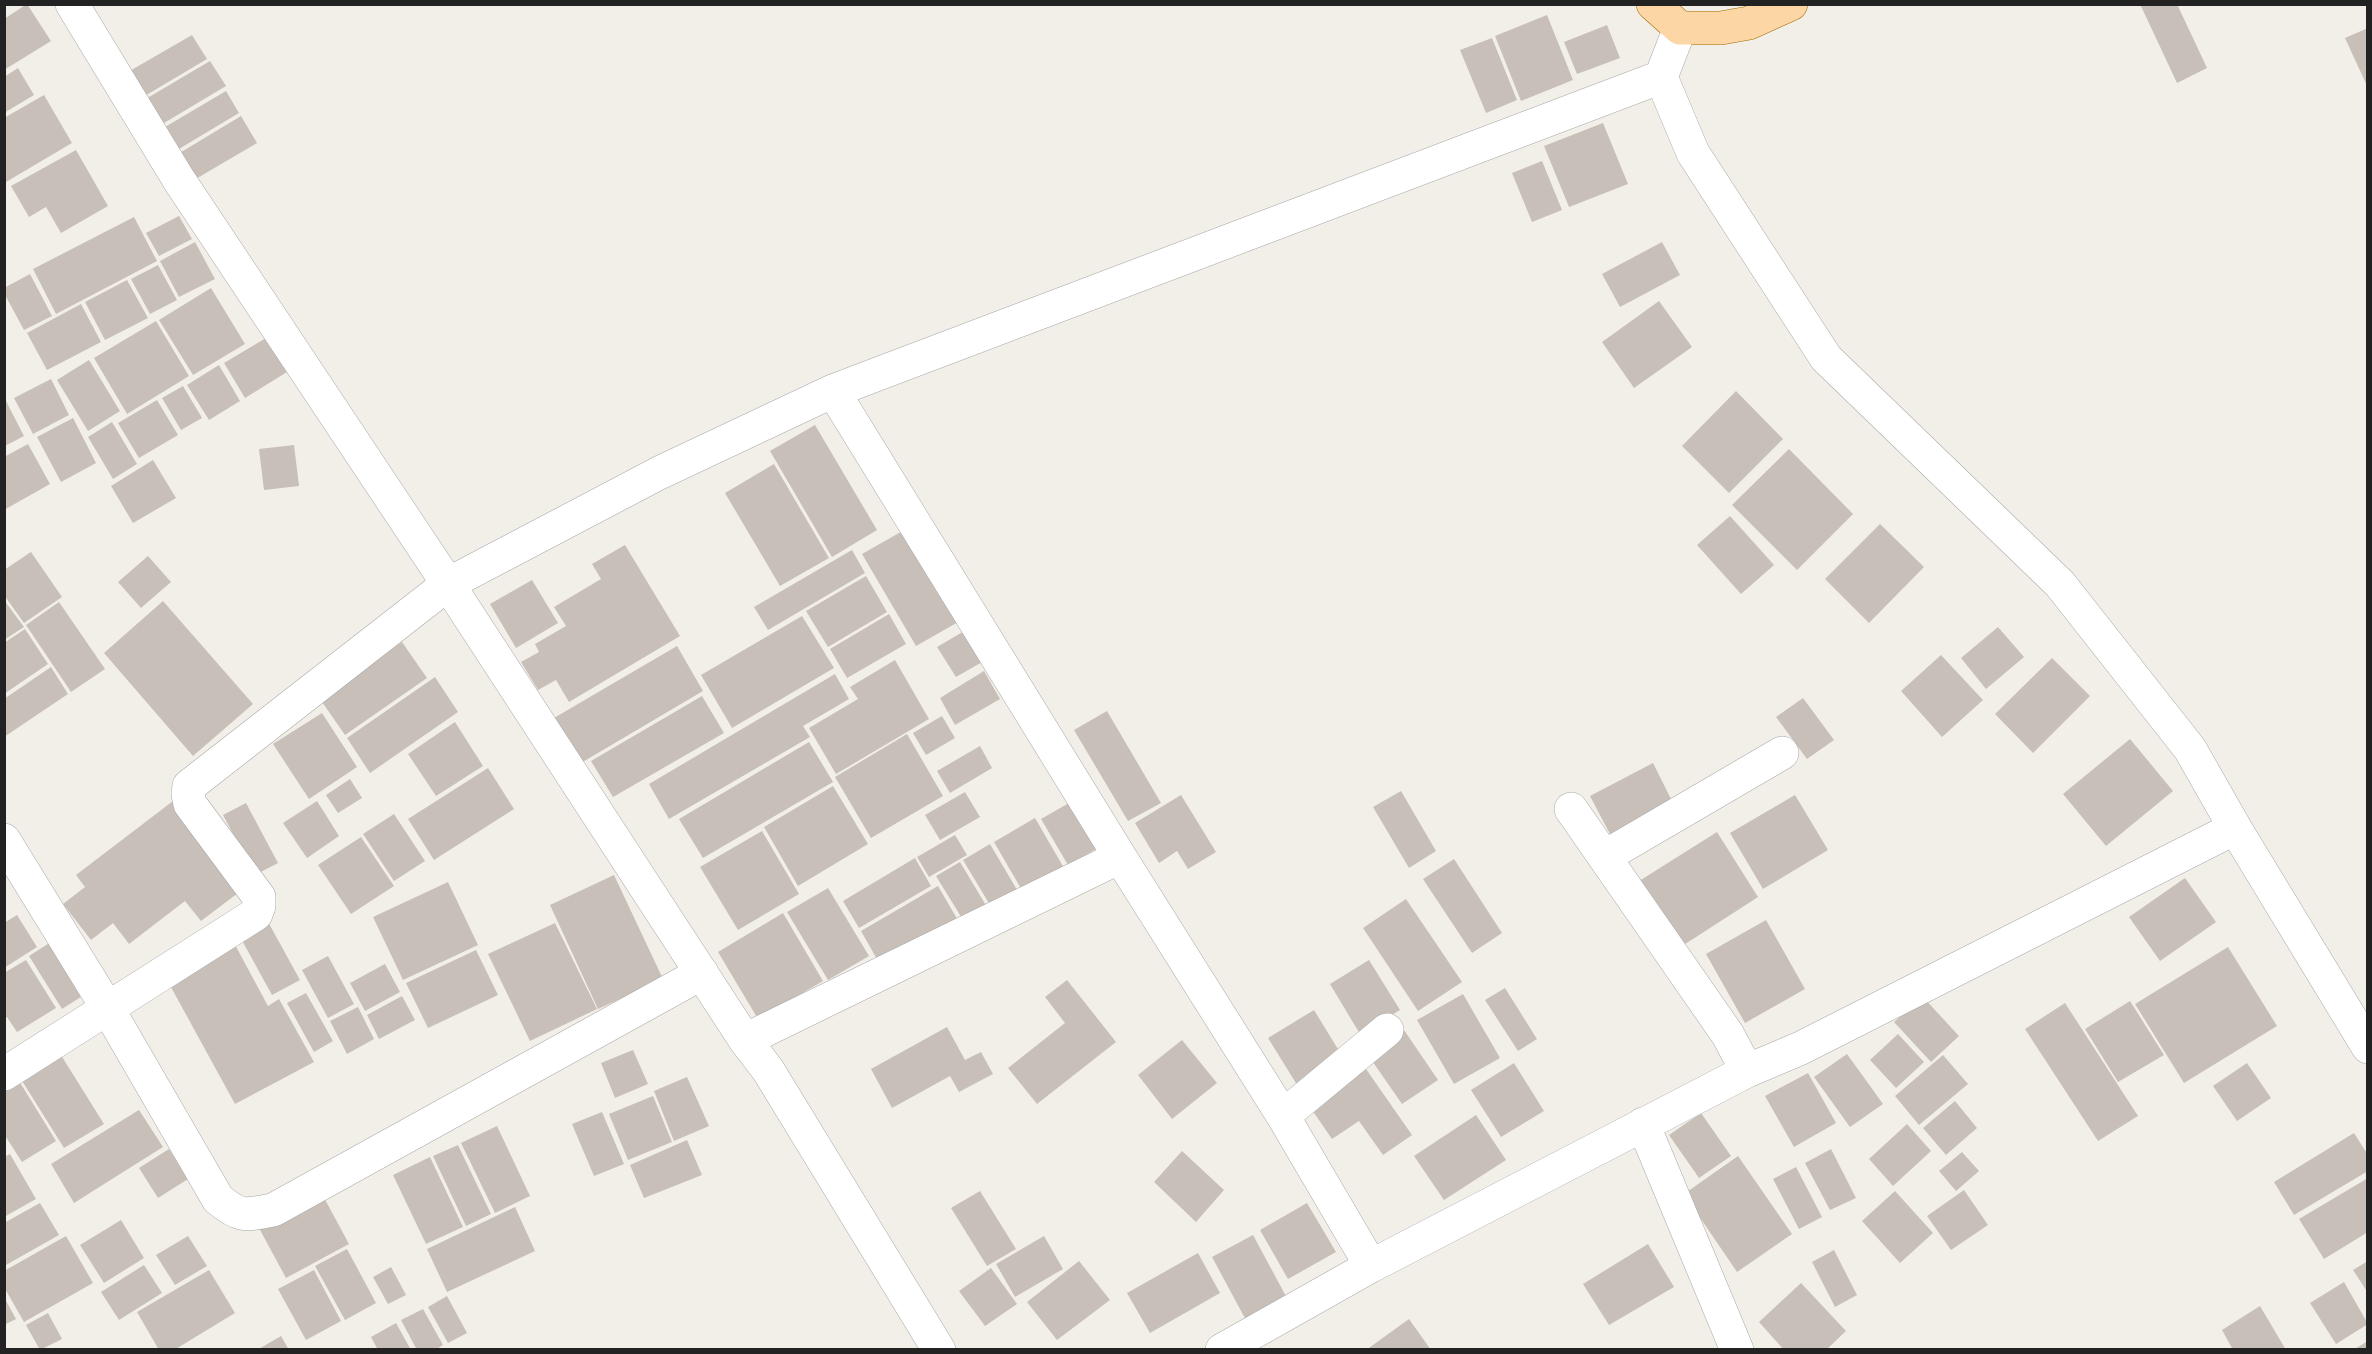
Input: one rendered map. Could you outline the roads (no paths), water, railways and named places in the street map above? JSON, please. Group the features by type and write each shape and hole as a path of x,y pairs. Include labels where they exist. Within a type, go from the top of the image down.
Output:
{"main road":[{"path":"1653,4 1680,28 1721,27 1749,23 1791,4"}],"street":[{"path":"72,4 179,180 768,1070 939,1350"},
{"path":"1680,28 1661,77 1693,153 1826,358 2060,584 2190,749 2367,1047"},
{"path":"4,1074 256,914 259,897 190,804 189,786 448,584 659,473 833,391 1661,77"},
{"path":"833,391 1120,857 1283,1116 1371,1266"},
{"path":"1604,857 1782,753"},
{"path":"1571,809 1728,1035 1747,1071"},
{"path":"1222,1350 1371,1266 1642,1124 1747,1071 1801,1048 2235,828"},
{"path":"4,840 108,1009 218,1200 236,1214 273,1210 702,973"},
{"path":"746,1040 1120,857"},
{"path":"1283,1116 1388,1030"},
{"path":"1642,1124 1737,1350"}]}
